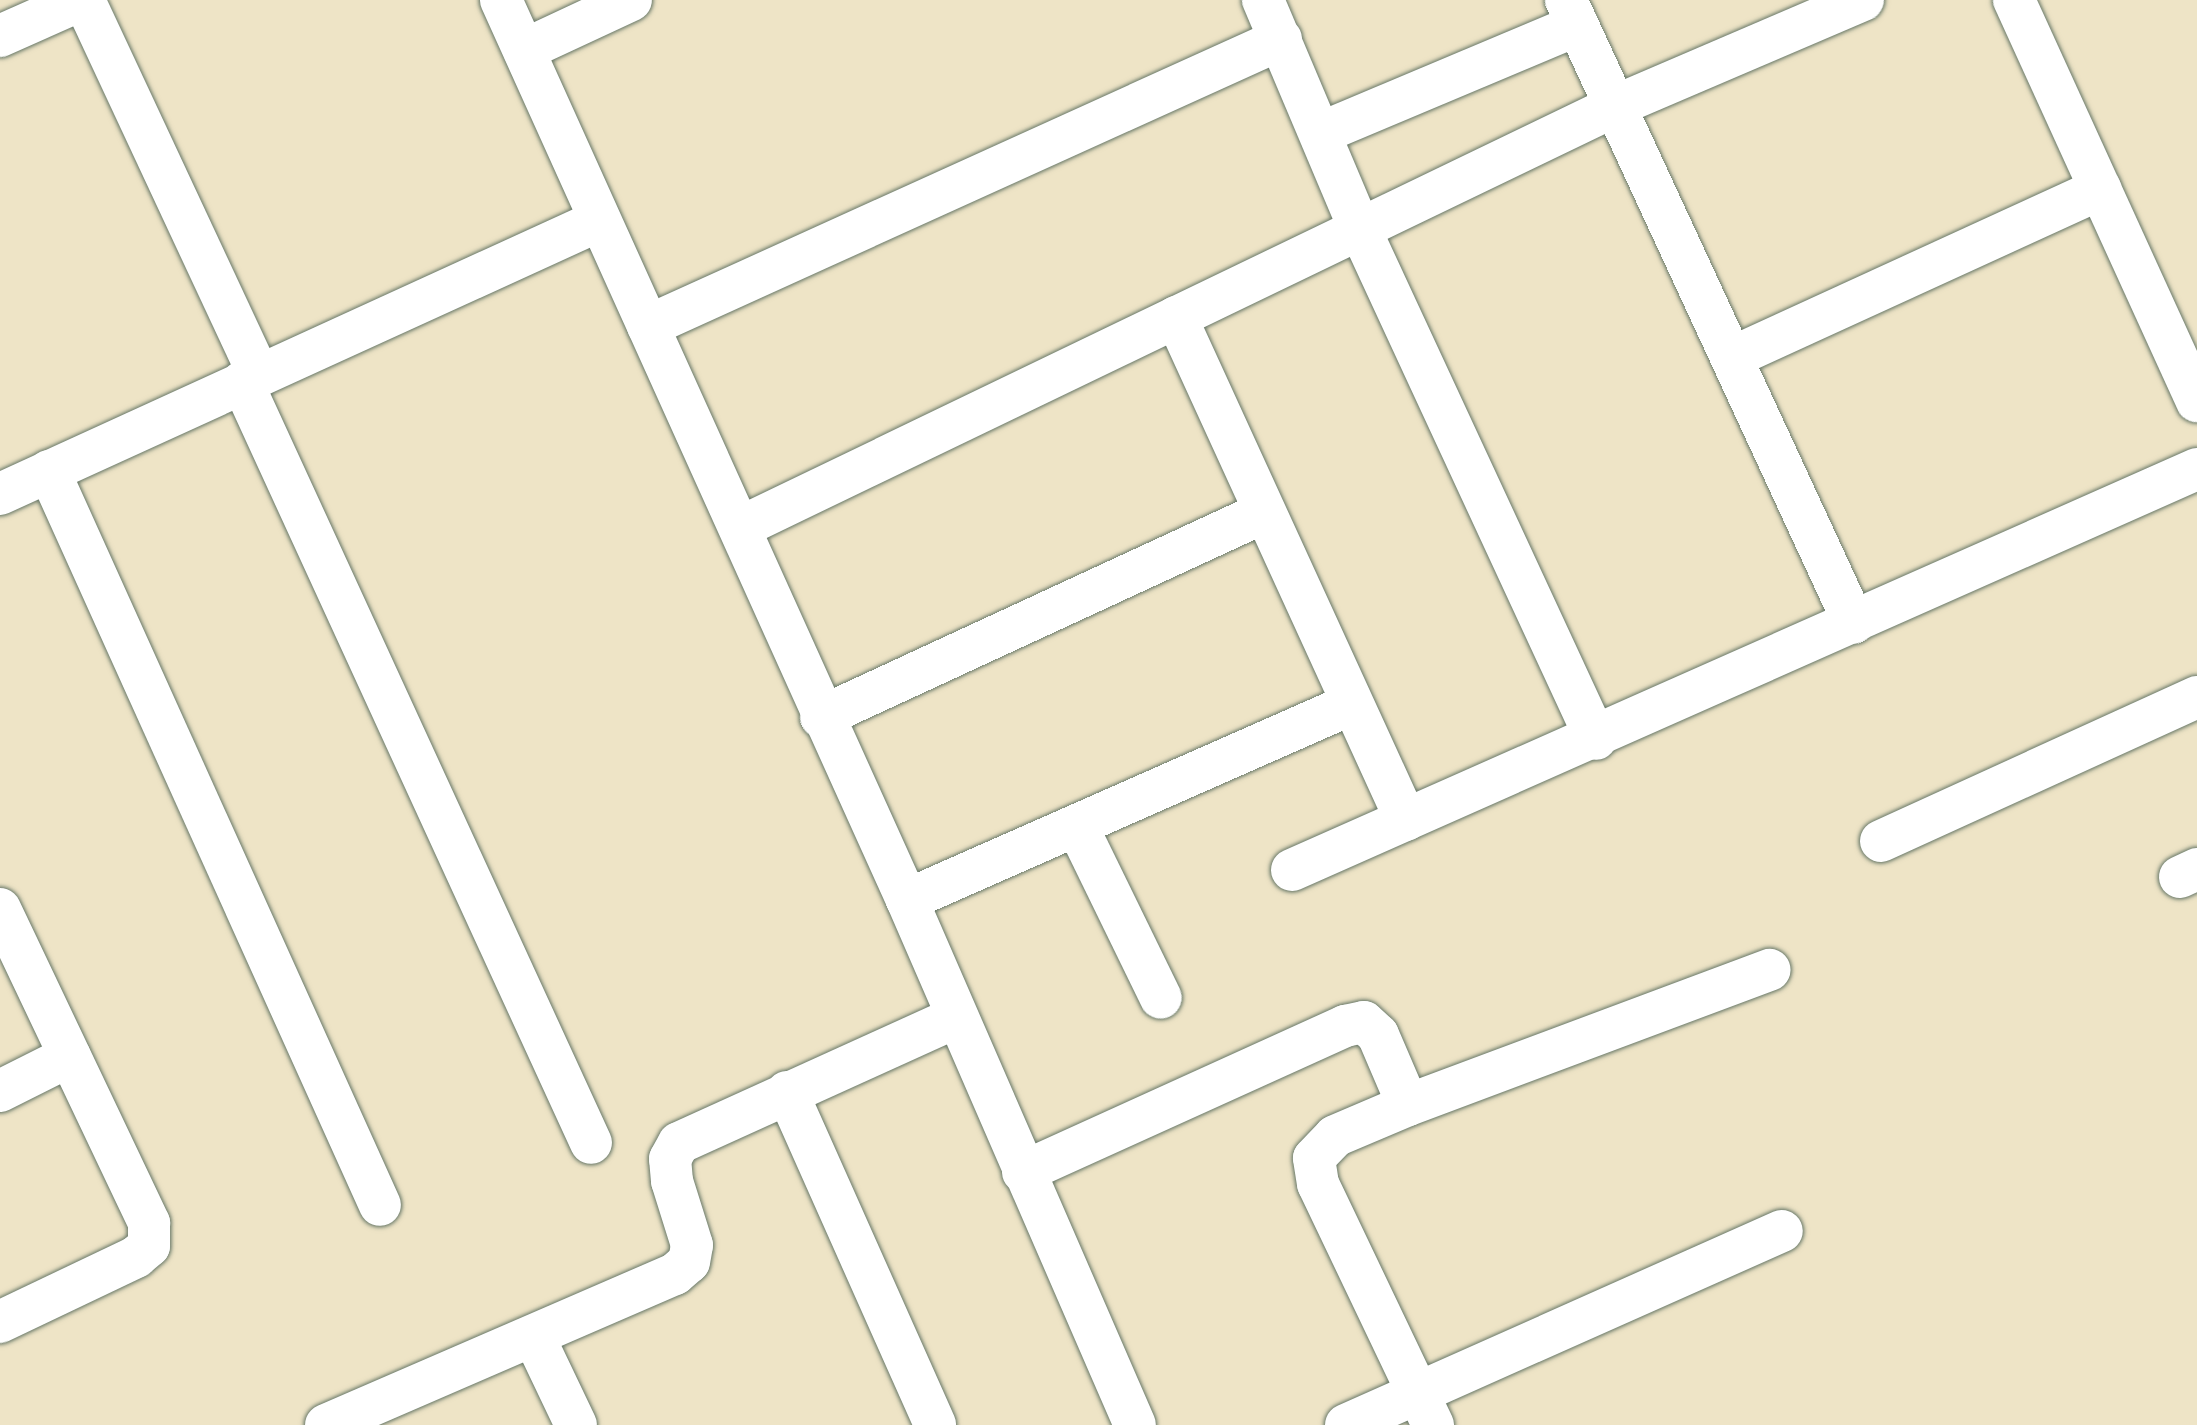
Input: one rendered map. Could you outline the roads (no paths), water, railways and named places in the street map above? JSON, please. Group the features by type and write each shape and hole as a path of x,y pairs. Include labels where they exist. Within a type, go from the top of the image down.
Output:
{"street":[{"path":"0,36 83,0 591,1143"},
{"path":"501,0 598,221 741,527 821,717 907,900 955,1018 1135,1425"},
{"path":"524,50 631,0"},
{"path":"1263,0 1323,132 1359,227 1596,739"},
{"path":"741,527 1613,107 1863,0"},
{"path":"2014,0 2197,401"},
{"path":"1323,132 1571,12 1854,623"},
{"path":"648,326 1281,39"},
{"path":"1733,357 2100,189"},
{"path":"0,494 598,221"},
{"path":"1176,317 1406,820"},
{"path":"1292,870 1596,739 2197,469"},
{"path":"49,471 380,1205"},
{"path":"821,717 1264,512"},
{"path":"1881,841 2197,697"},
{"path":"907,900 1351,704"},
{"path":"1077,826 1161,998"},
{"path":"0,909 149,1223 149,1246 0,1322"},
{"path":"1425,1409 1318,1184 1314,1158 1335,1136 1408,1105 1770,970"},
{"path":"326,1425 535,1339 675,1274 689,1262 692,1245 672,1181 675,1151 699,1130 955,1018"},
{"path":"1023,1172 1345,1026 1364,1022 1378,1035 1408,1105"},
{"path":"0,1091 70,1056"},
{"path":"787,1092 935,1425"},
{"path":"1346,1425 1425,1409 1782,1231"},
{"path":"535,1339 576,1425"}]}
